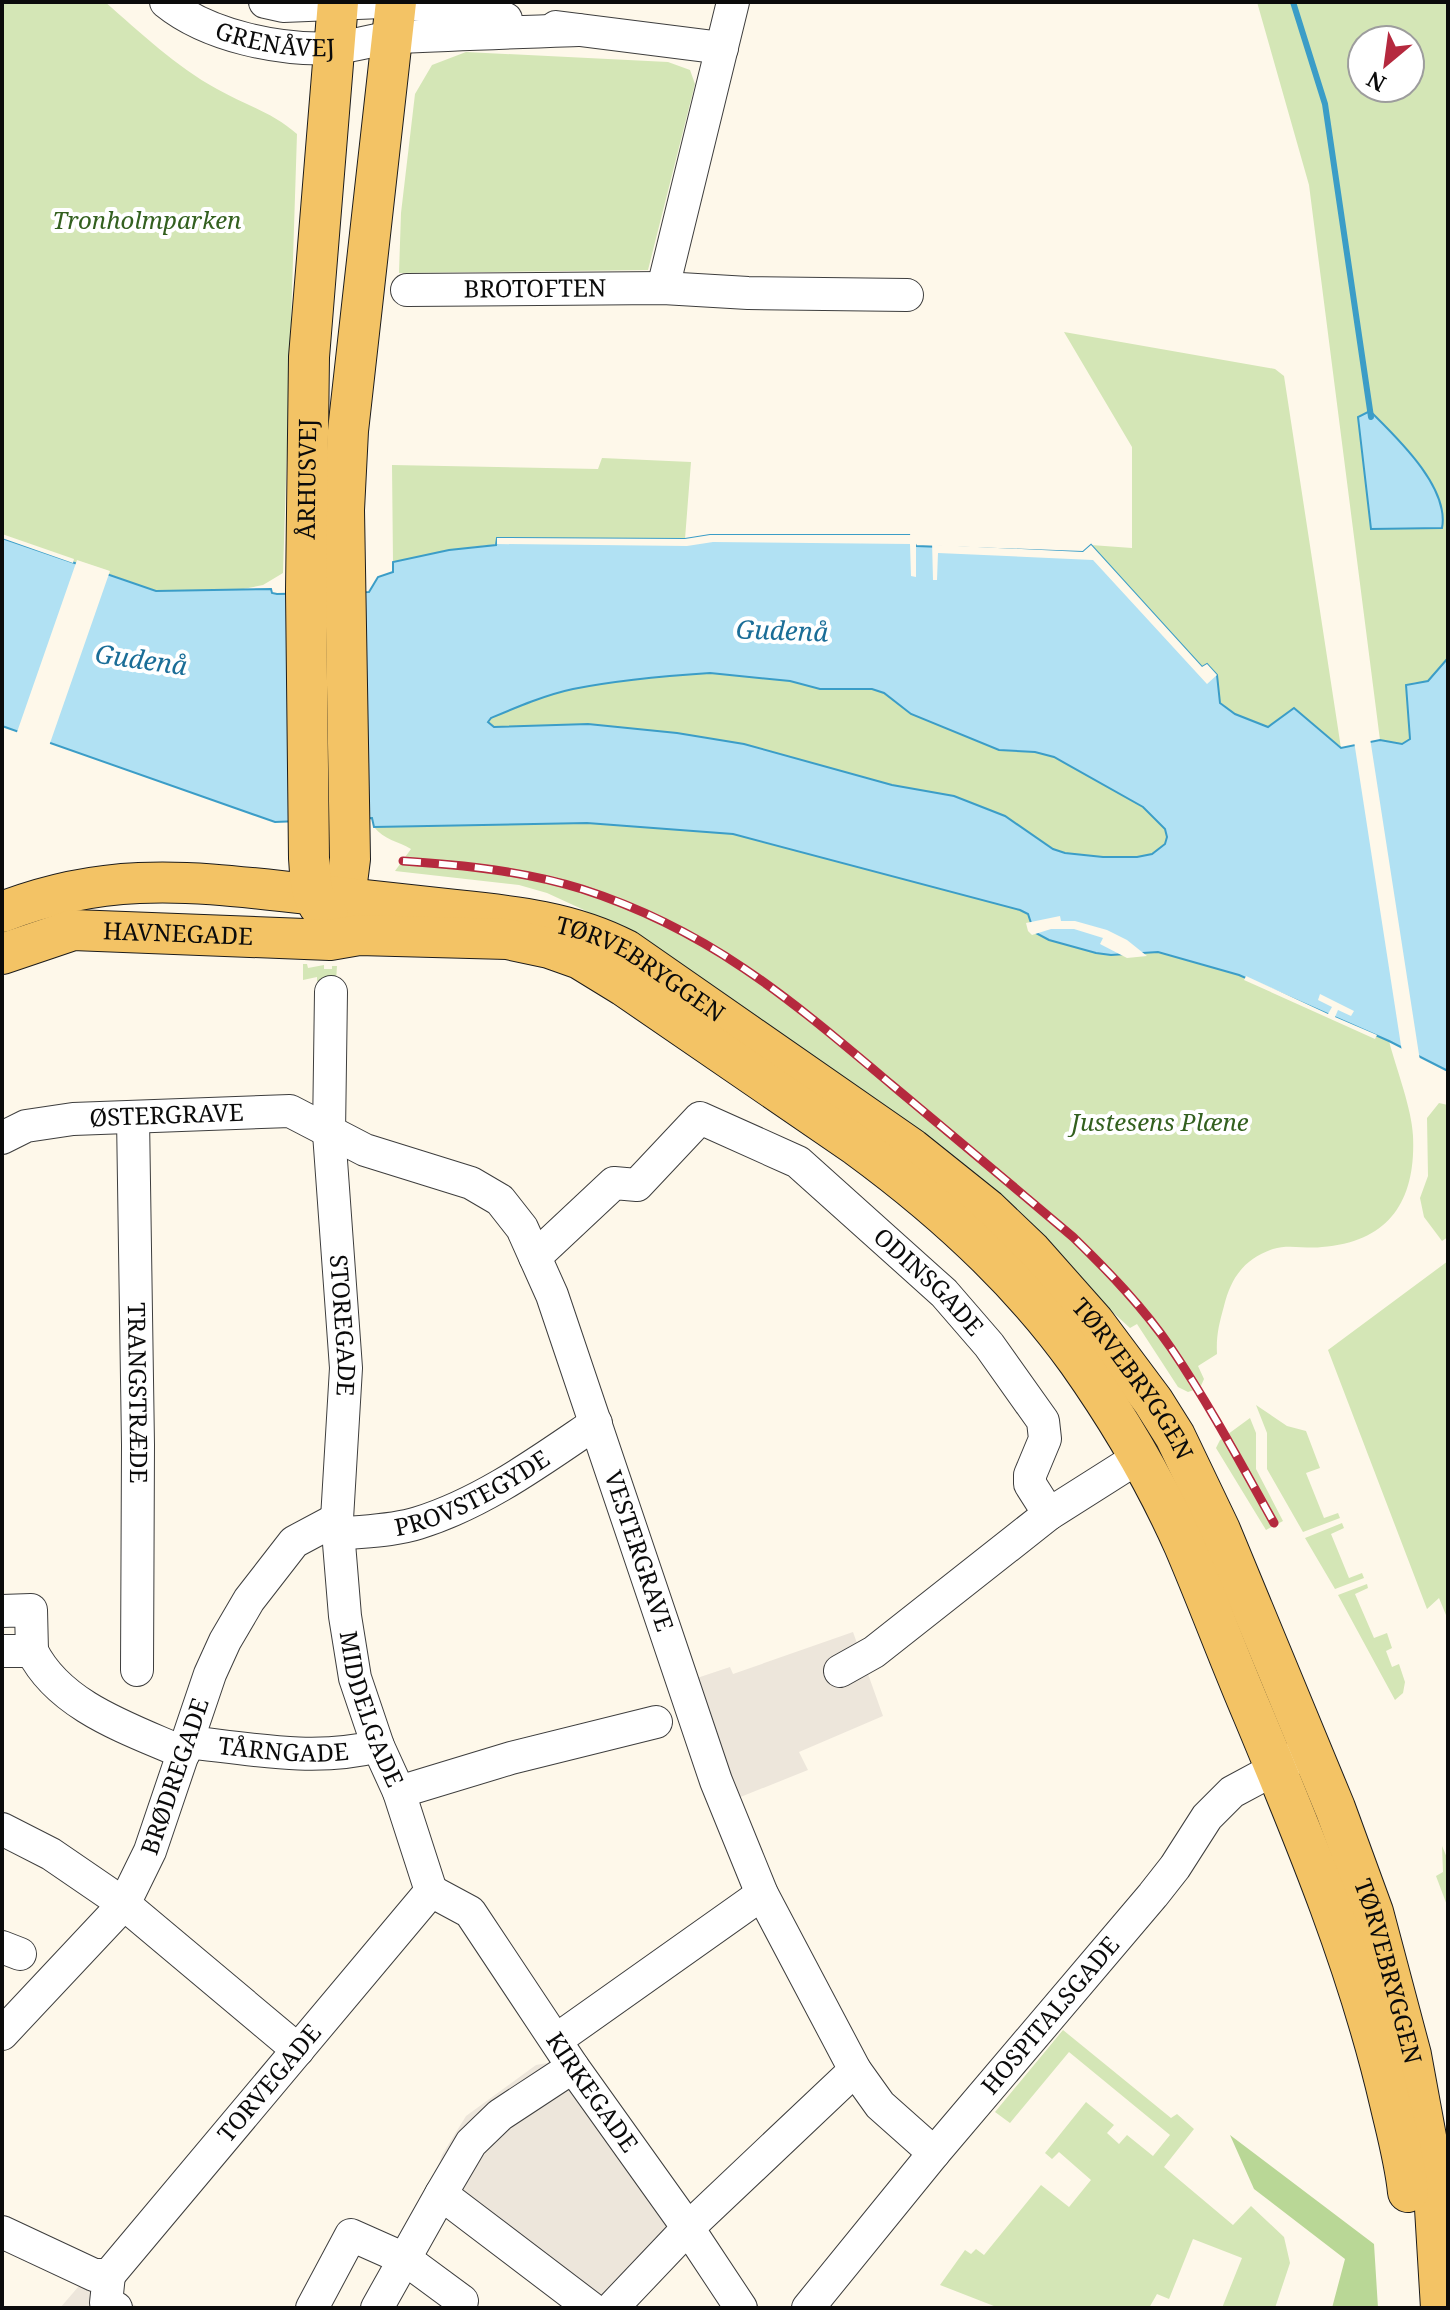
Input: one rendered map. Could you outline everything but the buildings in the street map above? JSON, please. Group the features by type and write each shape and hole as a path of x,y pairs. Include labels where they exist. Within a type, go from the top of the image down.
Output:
{"main road":[{"name":"ÅRHUSVEJ","path":"336,911 309,824 306,591 309,357 338,4"},
{"name":"ÅRHUSVEJ","path":"336,911 350,859 344,510 348,431 393,11"},
{"name":"HAVNEGADE","path":"2,912 23,903 76,890 137,883 199,884 336,911"},
{"name":"HAVNEGADE","path":"2,954 73,930 150,920 297,920 336,911"},
{"name":"TØRVEBRYGGEN","path":"336,911 507,939 549,948 580,959 869,1155 965,1233 1022,1293 1076,1358 1139,1457 1184,1545 1348,1954 1382,2067 1406,2174 1414,2245 1416,2308"},
{"name":"TØRVEBRYGGEN","path":"336,911 528,919 557,923 604,938 626,950 948,1175 1031,1251 1094,1322 1146,1391 1175,1436 1220,1530 1358,1868 1411,2055 1433,2175 1441,2308"}],"street":[{"name":"GRENÅVEJ","path":"166,2 178,12 229,33 280,47 335,48 393,11"},
{"name":"GRENÅVEJ","path":"265,2 283,6 338,4 393,11"},
{"path":"663,288 733,2"},
{"path":"393,11 722,48"},
{"name":"BROTOFTEN","path":"407,290 663,288 748,293 907,295"},
{"name":"STOREGADE","path":"331,992 329,1133 346,1368 337,1527"},
{"name":"ØSTERGRAVE","path":"2,1138 26,1126 41,1123 290,1111 329,1133"},
{"name":"TRANGSTRÆDE","path":"133,1117 138,1460 137,1670"},
{"name":"ODINSGADE","path":"535,1257 614,1183 637,1185 700,1118 798,1162 944,1293 989,1345 1043,1421 1045,1439 1030,1475 1030,1484 1049,1514"},
{"name":"VESTERGRAVE","path":"329,1133 365,1150 471,1183 500,1200 522,1228 552,1295 596,1423 676,1716 716,1781 762,1894 855,2070 880,2105 934,2153"},
{"name":"PROVSTEGYDE","path":"337,1527 416,1524 458,1508 528,1469 596,1423"},
{"path":"840,1671 874,1652 1049,1514 1139,1457"},
{"name":"MIDDELGADE","path":"337,1527 345,1616 355,1678 378,1746 399,1792 431,1891"},
{"name":"BRØDREGADE","path":"2,2034 57,1969 124,1904 150,1851 210,1674 249,1600 294,1542 337,1527"},
{"path":"2,1611 31,1610 17,1651"},
{"name":"TÅRNGADE","path":"17,1651 73,1698 115,1722 186,1748 349,1753 378,1746"},
{"path":"399,1792 511,1758 676,1716"},
{"name":"HOSPITALSGADE","path":"808,2308 934,2153 1153,1895 1207,1817 1237,1788 1311,1750"},
{"path":"2,1829 51,1854 124,1904 298,2050"},
{"name":"KIRKEGADE","path":"431,1891 470,1912 573,2067 741,2308"},
{"name":"TORVEGADE","path":"108,2298 298,2050 431,1891"},
{"path":"556,2040 762,1894"},
{"path":"377,2308 471,2143 500,2115 573,2067"},
{"path":"612,2308 688,2228 855,2070"},
{"path":"441,2194 591,2308"},
{"path":"2,2232 94,2275 108,2298"},
{"path":"312,2308 351,2235 405,2259 462,2301"}],"green space":[{"name":"Tronholmparken","path":"2,2 105,2 187,70 278,120 297,134 283,573 263,585 243,589 156,591 2,536"},
{"path":"1257,2 1448,2 1448,658 1428,681 1412,683 1410,738 1402,744 1380,740 1309,185"},
{"path":"466,52 668,62 690,70 695,84 648,270 399,273 401,213 415,94 432,65"},
{"path":"1064,332 1275,369 1284,376 1341,748 1294,709 1268,727 1235,714 1220,702 1217,675 1202,668 1091,545 1132,548 1132,447"},
{"path":"602,458 691,462 685,539 498,538 497,544 393,562 392,465 598,469"},
{"path":"710,673 790,681 820,689 872,689 884,693 911,714 999,750 1035,752 1054,757 1143,807 1165,829 1165,844 1152,854 1137,857 1065,853 1053,849 1005,816 954,796 892,785 744,744 588,724 493,727 488,722 490,718 573,689"},
{"name":"Justesens Plæne","path":"587,823 733,834 1020,910 1049,940 1111,955 1158,952 1239,975 1389,1041 1407,1101 1413,1136 1413,1159 1403,1198 1394,1214 1365,1237 1322,1247 1273,1249 1246,1264 1227,1296 1218,1330 1217,1354 1198,1366 1204,1379 1200,1388 1188,1392 1178,1387 1137,1324 1130,1328 1095,1296 681,974 584,910 547,893 519,885 395,871 411,849 387,838 374,827"},
{"path":"303,964 307,964 308,968 324,965 324,969 337,966 336,981 324,977 323,981 317,981 317,977 303,980"},
{"path":"1439,1103 1448,1105 1448,1237 1442,1241 1424,1217 1420,1198 1428,1176 1427,1118"},
{"path":"1448,1261 1448,1620 1439,1598 1427,1609 1328,1350"},
{"path":"1256,1405 1287,1426 1306,1431 1320,1468 1306,1473 1324,1518 1338,1513 1340,1518 1303,1532 1267,1469 1267,1433"},
{"path":"1250,1418 1256,1433 1256,1469 1283,1521 1266,1530 1216,1448 1220,1440"},
{"path":"1342,1523 1344,1528 1331,1534 1349,1578 1362,1573 1364,1578 1335,1589 1305,1538"},
{"path":"1367,1584 1368,1588 1355,1594 1374,1638 1387,1633 1392,1648 1386,1651 1392,1667 1399,1664 1405,1682 1403,1693 1395,1700 1338,1595"},
{"path":"1442,1846 1448,1860 1448,1908 1436,1876 1443,1872"},
{"path":"1063,2030 1171,2118 1177,2114 1194,2129 1164,2167 1233,2225 1251,2206 1284,2237 1290,2263 1275,2308 1222,2308 1242,2258 1193,2239 1169,2299 1157,2294 1149,2308 999,2308 940,2285 965,2250 971,2254 976,2249 984,2255 1041,2185 1069,2207 1091,2180 1059,2152 1052,2159 1045,2153 1086,2102 1114,2125 1107,2133 1119,2144 1127,2135 1153,2156 1170,2135 1069,2052 1010,2123 995,2112"},
{"path":"1230,2135 1374,2244 1378,2308 1332,2308 1345,2259 1254,2189"}],"shaded area":[{"path":"853,1632 883,1716 799,1752 808,1770 738,1798 697,1678 730,1667 733,1674"},
{"path":"564,2060 680,2227 595,2308 564,2308 451,2222 429,2195 442,2155 466,2116 536,2065"},
{"path":"85,2279 140,2308 60,2308"}],"water":[{"path":"1370,411 1406,448 1429,480 1438,496 1442,528 1371,529 1358,417"},
{"name":"Gudenå","path":"710,535 911,535 916,546 1083,552 1091,545 1202,667 1207,664 1217,675 1220,703 1235,714 1268,727 1294,708 1341,748 1380,740 1402,744 1410,739 1406,685 1428,681 1448,658 1448,1071 1389,1041 1239,975 1158,952 1111,955 1049,940 1034,932 1028,914 1020,910 733,834 587,823 374,827 372,818 275,822 2,726 2,538 156,591 271,589 272,593 277,594 369,592 378,577 393,572 393,562 449,550 496,545 497,538 685,539","holes":["710,673 790,681 820,689 872,689 884,693 911,714 999,750 1035,752 1054,757 1143,807 1165,829 1165,844 1152,854 1137,857 1065,853 1053,849 1005,816 954,796 892,785 744,744 588,724 494,727 488,722 491,718 552,695 624,681"]}],"pier":[{"path":"911,531 916,536 916,577 911,576 910,544 497,544 497,538 685,539 710,535 910,535"},
{"path":"2,534 74,559 73,563 2,538"},
{"path":"932,541 936,541 937,545 1083,552 1091,545 1202,667 1207,664 1217,675 1207,684 1093,560 938,553 937,580 933,580"},
{"path":"77,560 110,571 49,746 16,735"},
{"path":"1370,738 1420,1061 1402,1052 1354,741"},
{"path":"1060,916 1061,921 1075,921 1107,930 1127,940 1147,956 1127,958 1100,944 1103,938 1074,929 1051,929 1032,935 1028,931 1026,923"},
{"path":"1246,976 1328,1014 1332,1007 1318,1000 1320,994 1354,1011 1351,1016 1338,1010 1335,1017 1377,1035 1375,1039 1244,980"}],"waterway":[{"path":"1293,2 1325,104 1371,417"}],"railway":[{"path":"403,861 493,870 582,889 670,925 747,970 783,996 1073,1237 1112,1276 1149,1318 1185,1369 1274,1523"}]}
